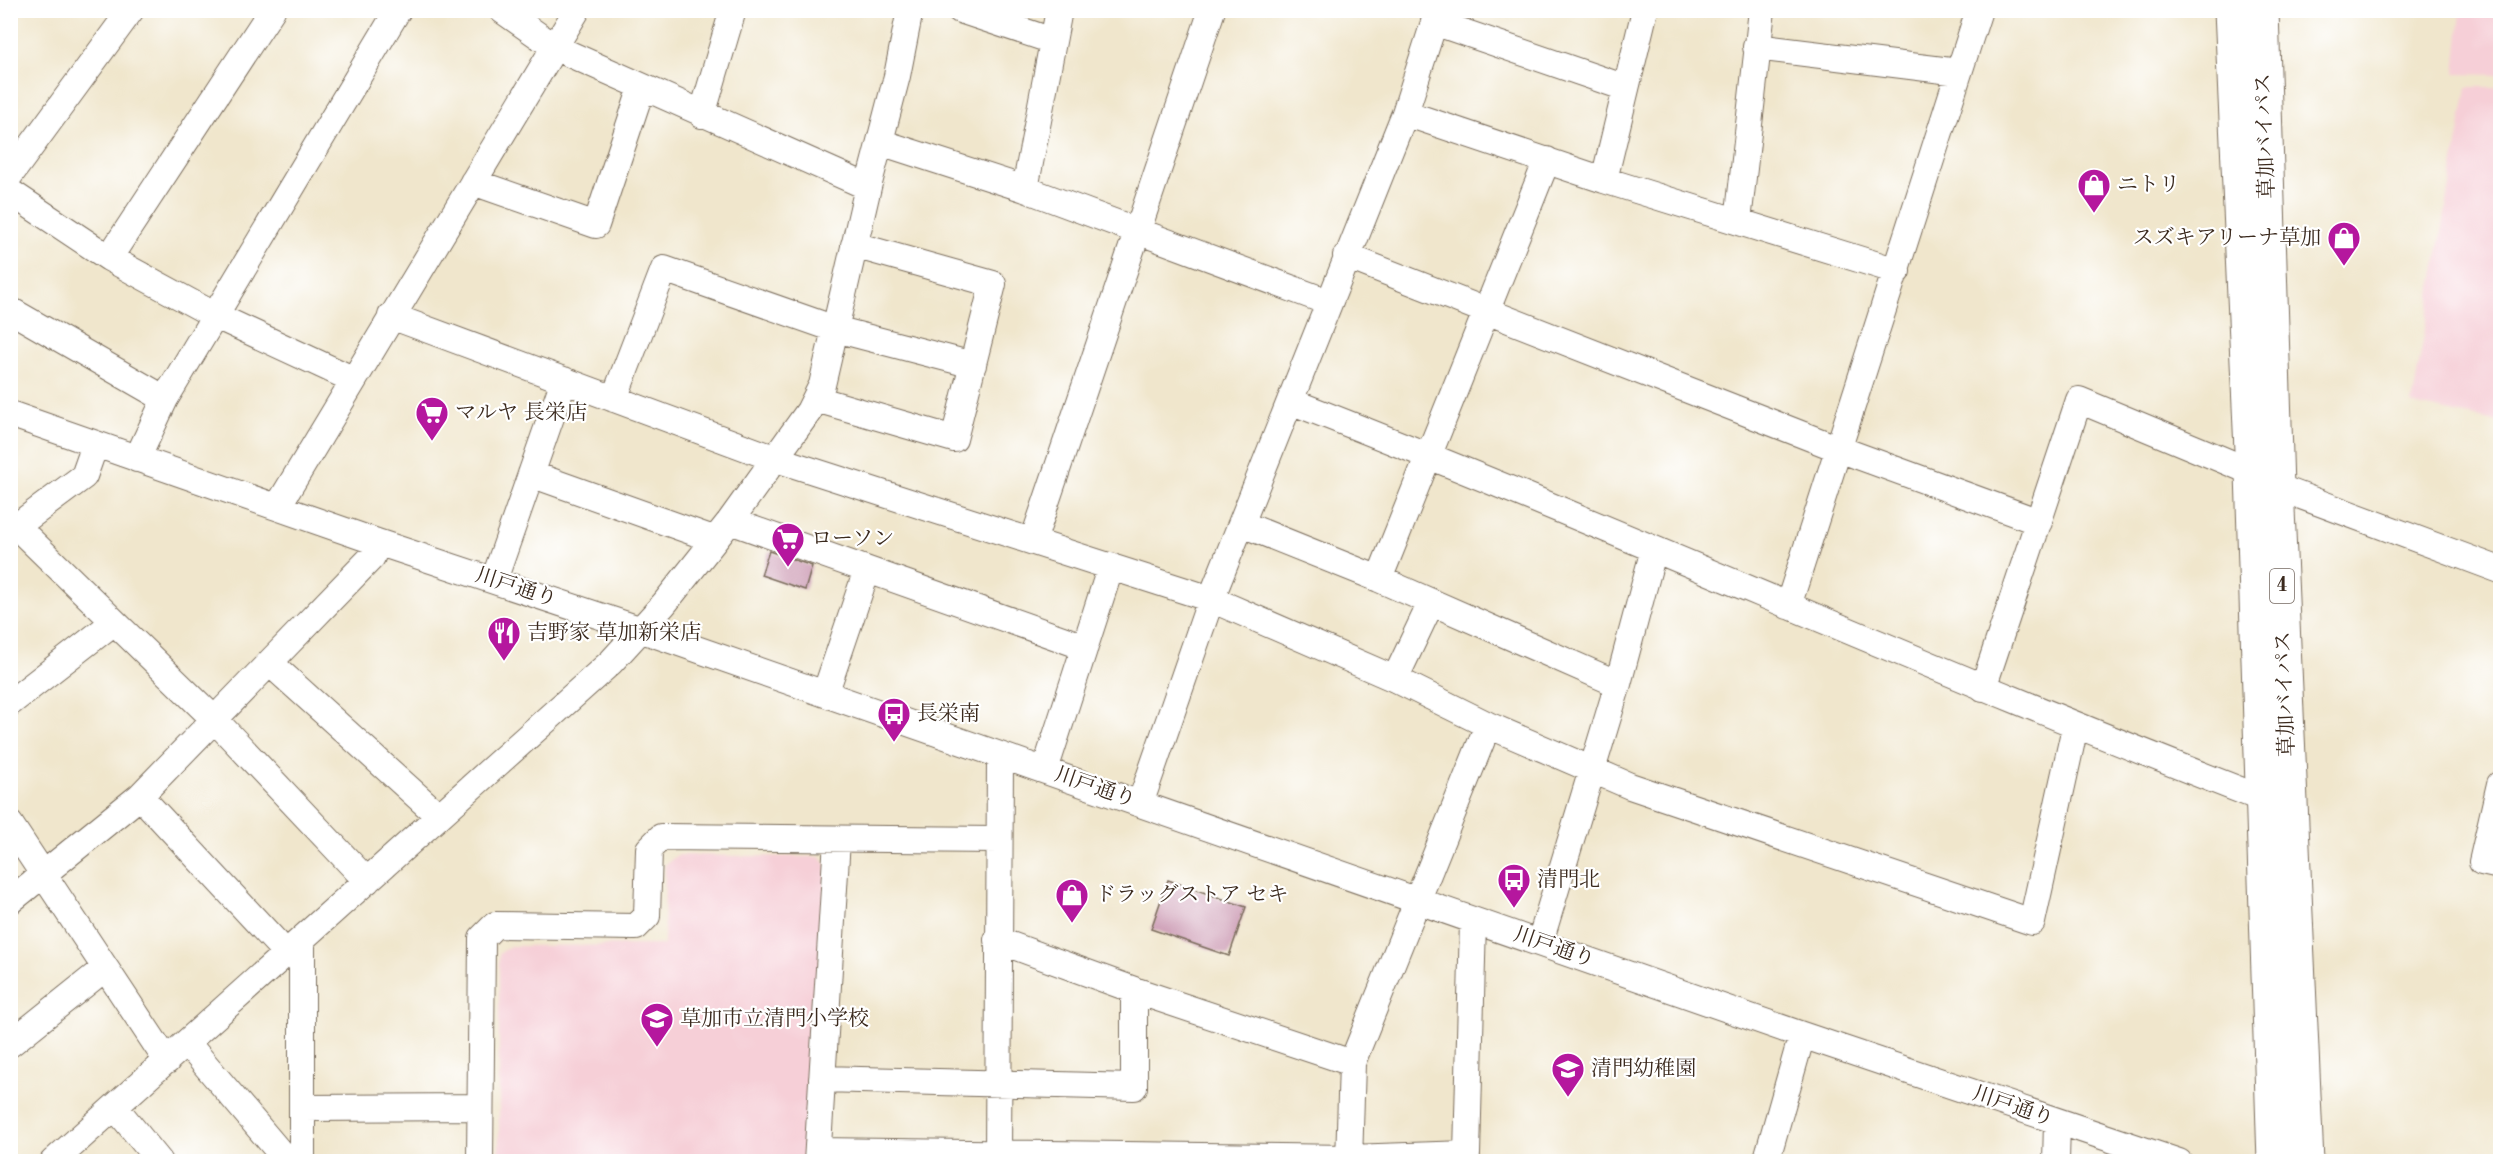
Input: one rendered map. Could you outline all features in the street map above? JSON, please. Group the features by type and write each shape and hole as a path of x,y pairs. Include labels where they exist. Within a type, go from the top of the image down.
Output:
{"highway":[{"name":"草加バイパス","path":"2231,10 2265,480 2307,1161"},
{"name":"草加バイパス","path":"2262,10 2265,480 2263,799 2274,1161"}],"street":[{"path":"10,175 130,10"},
{"path":"109,258 272,10"},
{"path":"137,459 165,399 398,10"},
{"path":"502,10 556,48 868,187"},
{"path":"278,506 577,10"},
{"path":"702,115 733,10"},
{"path":"53,1161 611,662 642,630 776,459 816,399 897,76 910,10"},
{"path":"960,10 1053,41"},
{"path":"1024,189 1059,10"},
{"path":"1033,541 1212,10"},
{"path":"1738,221 1761,10"},
{"path":"1788,606 1897,272 1979,10"},
{"path":"1604,180 1641,12"},
{"path":"1140,804 1211,599 1405,113 1436,16 1626,88"},
{"path":"1756,47 1959,72"},
{"path":"473,182 596,225 642,87"},
{"path":"1405,113 1604,180 1897,272"},
{"path":"880,142 1024,189 1328,302"},
{"path":"1379,579 1547,160"},
{"path":"10,192 109,258 214,315 352,380"},
{"path":"816,399 954,439 993,284 854,244"},
{"path":"1346,256 1839,449 2038,522"},
{"path":"614,399 664,269 835,329 973,364"},
{"path":"10,310 165,399"},
{"path":"391,316 776,459 1211,599 1395,679 1488,725 1630,786 2032,922 2075,727"},
{"path":"494,580 564,380"},
{"path":"1983,688 2079,400 2265,480 2500,570"},
{"path":"1290,401 1430,455 2075,727 2263,799"},
{"name":"川戸通り","path":"10,414 377,542 642,630 1802,1035 2179,1161"},
{"path":"95,445 84,476 13,529 114,622 216,721 367,881"},
{"path":"531,474 867,570 1085,647"},
{"path":"1242,525 1379,579 1618,684"},
{"path":"10,901 45,876 140,796 216,721 372,557 377,542"},
{"path":"1540,942 1618,684 1654,549"},
{"path":"1045,770 1112,566"},
{"path":"825,694 867,570"},
{"path":"1395,679 1431,603"},
{"path":"10,703 114,622"},
{"path":"270,664 439,816"},
{"path":"1349,1160 1352,1063 1420,901 1488,725"},
{"path":"998,1157 997,940 1000,756"},
{"path":"2500,784 2482,862 2500,866"},
{"path":"140,796 294,946 302,1108 302,1161"},
{"path":"10,824 167,1061"},
{"path":"480,1161 482,938 495,925 636,927 647,916 649,849 661,837 998,840"},
{"path":"837,840 817,1156 1349,1160 1467,1154 1473,921"},
{"path":"997,940 1134,990 1352,1063"},
{"path":"10,1044 105,968"},
{"path":"822,1079 1134,1087 1134,990"},
{"path":"1766,1161 1802,1035"},
{"path":"187,1043 288,1161"},
{"path":"114,1107 160,1161"},
{"path":"302,1108 479,1107"},
{"path":"2056,1161 2057,1122"}],"shaded area":[{"path":"2461,11 2500,11 2500,75 2455,74"},
{"path":"2467,87 2500,87 2500,422 2412,404"},
{"name":"草加市立清門小学校","path":"677,855 820,857 827,865 808,1161 499,1162 499,954 510,946 664,945 665,865"}],"building":[{"path":"769,551 812,566 805,590 761,575"},
{"path":"1168,880 1246,907 1229,956 1151,929"}],"place":[{"name":"ニトリ","path":"2094,214"},
{"name":"スズキアリーナ草加","path":"2344,267"},
{"name":"マルヤ 長栄店","path":"432,442"},
{"name":"ローソン","path":"788,568"},
{"name":"吉野家 草加新栄店","path":"504,662"},
{"name":"長栄南","path":"894,743"},
{"name":"清門北","path":"1514,909"},
{"name":"ドラッグストア セキ","path":"1072,924"},
{"name":"草加市立清門小学校","path":"657,1048"},
{"name":"清門幼稚園","path":"1568,1098"}]}
